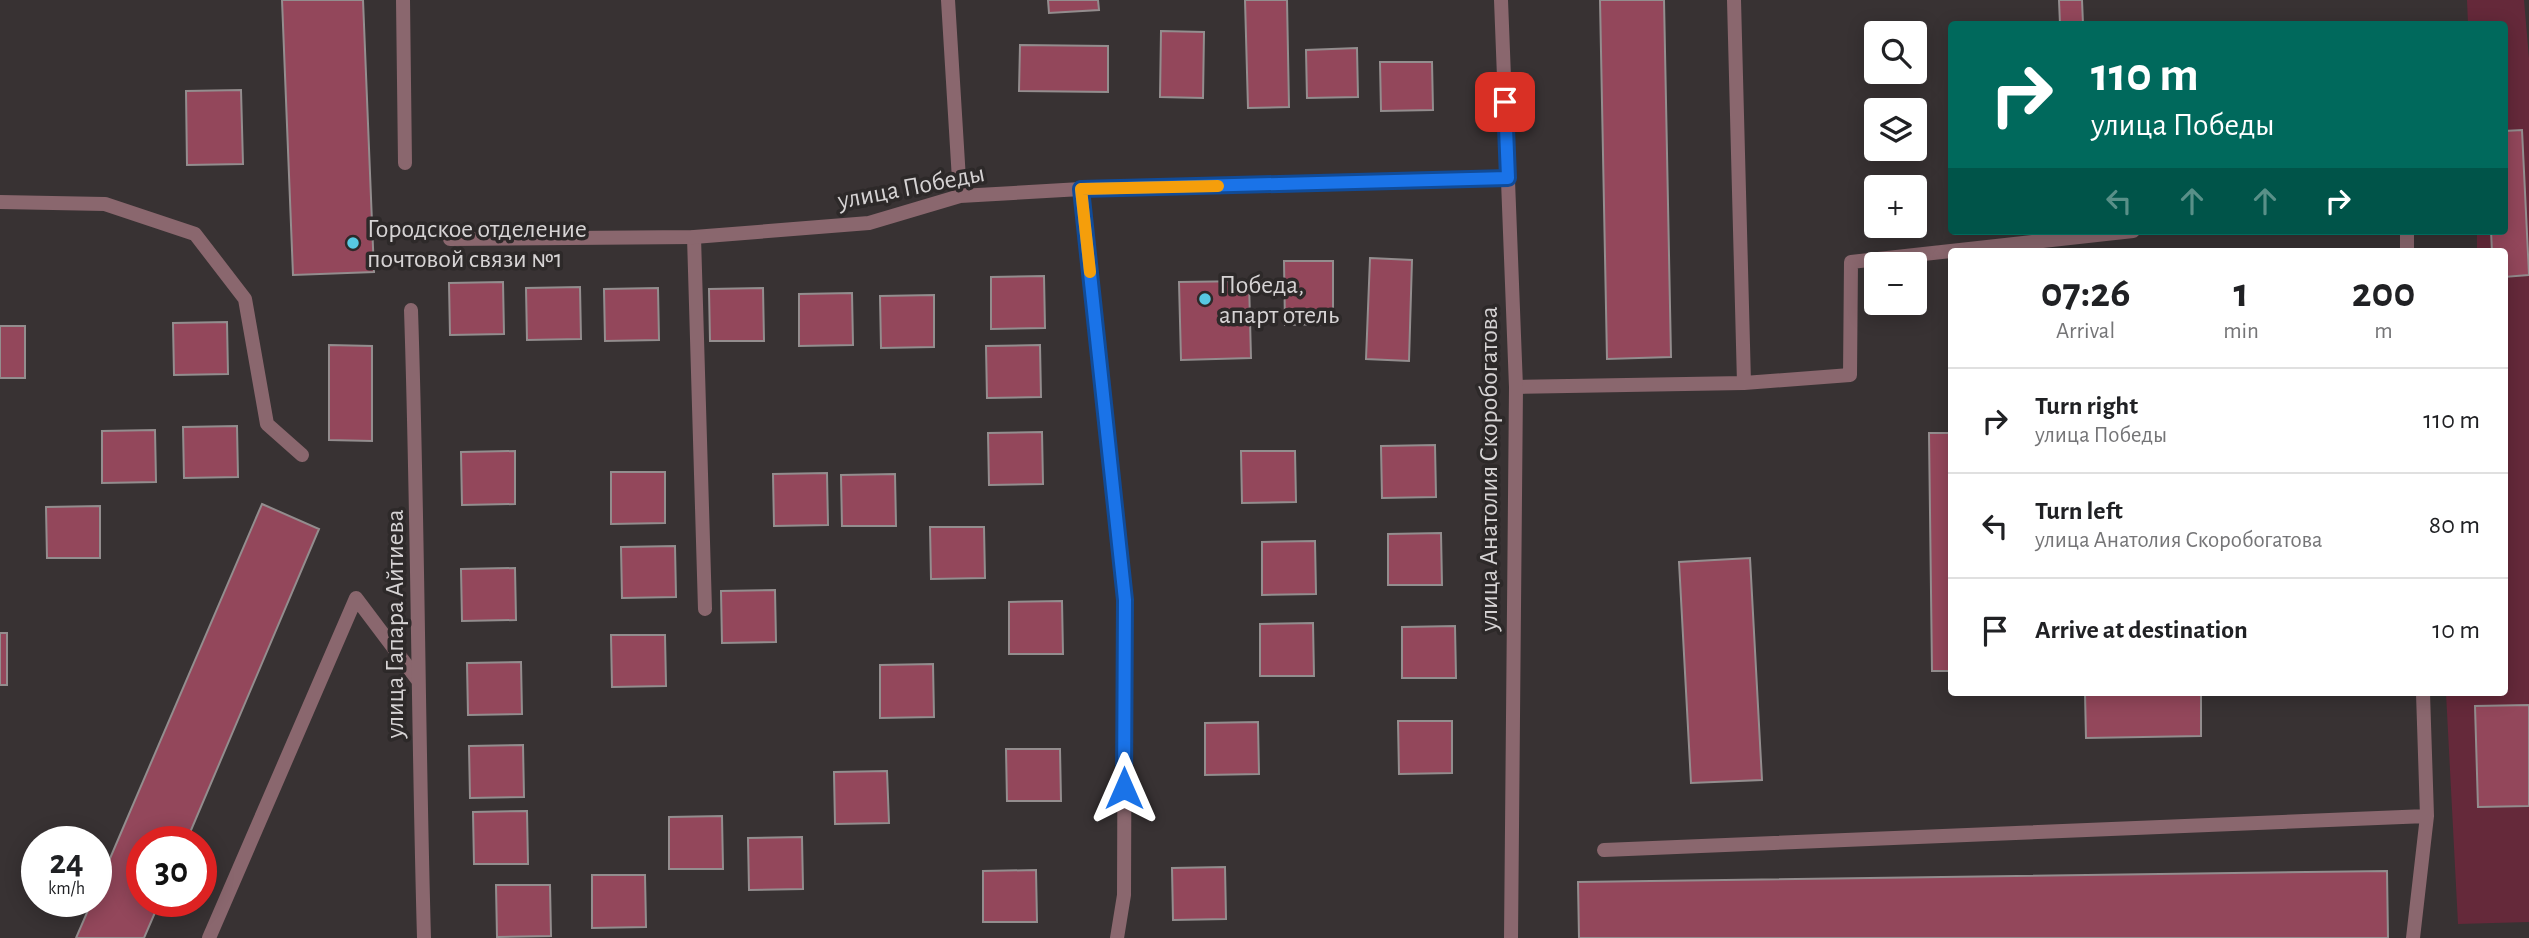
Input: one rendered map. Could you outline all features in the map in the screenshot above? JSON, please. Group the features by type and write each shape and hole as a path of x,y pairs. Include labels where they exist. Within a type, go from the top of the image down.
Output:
{"street":[{"path":"404,0 405,163"},
{"path":"948,0 960,196"},
{"name":"улица Анатолия Скоробогатова","path":"1501,0 1516,387 1511,938"},
{"path":"1734,0 1744,383"},
{"name":"улица Победы","path":"450,239 694,237 869,223 960,196 1081,189 1508,178"},
{"path":"1081,189 1125,600 1124,895 1117,938"},
{"path":"0,202 105,204 195,234 245,299 267,424 302,455"},
{"path":"1978,248 2097,235"},
{"path":"694,237 705,608"},
{"path":"1516,387 1744,383 1850,375 1851,262 1948,251"},
{"name":"улица Гапара Айтиева","path":"411,310 418,527 417,678 424,938"},
{"path":"209,938 356,598 417,678"},
{"path":"2413,938 2427,816 2423,696"},
{"path":"1604,850 2427,816"}],"shaded area":[{"path":"2467,0 2524,0 2529,58 2529,922 2458,924 2446,696 2508,696 2508,248 2477,248 2477,235 2508,235 2508,21 2468,21"}],"building":[{"path":"282,0 363,0 374,272 293,275"},
{"path":"1048,0 1098,0 1099,10 1049,13"},
{"path":"1245,0 1287,0 1289,107 1248,108"},
{"path":"1600,0 1664,0 1671,357 1607,359"},
{"path":"2059,0 2082,0 2083,21 2060,21"},
{"path":"1161,31 1204,32 1203,98 1160,97"},
{"path":"1020,45 1108,46 1108,92 1019,91"},
{"path":"1357,48 1358,97 1307,98 1306,50"},
{"path":"1380,62 1432,62 1433,110 1381,111"},
{"path":"241,90 243,164 187,165 186,91"},
{"path":"2522,130 2529,275 2508,277 2508,248 2492,248 2491,235 2508,235 2508,131"},
{"path":"1370,258 1412,260 1409,361 1366,359"},
{"path":"1284,261 1333,261 1333,324 1285,325"},
{"path":"1044,276 1045,328 991,329 991,277"},
{"path":"1249,281 1251,358 1181,360 1179,282"},
{"path":"503,282 504,334 450,335 449,283"},
{"path":"580,287 581,339 527,340 526,288"},
{"path":"658,288 659,340 605,341 604,289"},
{"path":"763,288 764,341 710,341 709,289"},
{"path":"852,293 853,345 799,346 799,294"},
{"path":"934,295 934,347 881,348 880,296"},
{"path":"227,322 228,374 174,375 173,323"},
{"path":"0,326 25,326 25,378 0,378"},
{"path":"329,345 372,346 372,441 329,440"},
{"path":"1040,345 1041,397 987,398 986,346"},
{"path":"237,426 238,477 184,478 183,427"},
{"path":"155,430 156,482 102,483 102,431"},
{"path":"1042,432 1043,484 989,485 988,433"},
{"path":"1929,433 1948,433 1948,671 1932,671"},
{"path":"1435,445 1436,497 1382,498 1381,446"},
{"path":"515,451 515,504 462,505 461,452"},
{"path":"1241,451 1295,451 1296,502 1242,503"},
{"path":"611,472 665,472 665,523 611,524"},
{"path":"827,473 828,525 774,526 773,474"},
{"path":"895,474 896,526 842,526 841,475"},
{"path":"262,504 319,529 193,826 126,826 126,917 153,917 144,938 76,938 85,917 112,917 112,854"},
{"path":"100,506 100,558 47,558 46,507"},
{"path":"930,527 984,527 985,578 931,579"},
{"path":"1441,533 1442,585 1388,585 1388,534"},
{"path":"1315,541 1316,594 1262,595 1262,542"},
{"path":"675,546 676,597 622,598 621,547"},
{"path":"1750,558 1762,780 1691,783 1679,562"},
{"path":"515,568 516,620 462,621 461,569"},
{"path":"775,590 776,642 722,643 721,591"},
{"path":"1062,601 1063,654 1009,654 1009,602"},
{"path":"1313,623 1314,676 1260,676 1260,624"},
{"path":"1455,626 1456,678 1402,678 1402,627"},
{"path":"0,633 7,633 7,685 0,685"},
{"path":"611,635 665,635 666,686 612,687"},
{"path":"521,662 522,714 468,715 467,663"},
{"path":"933,664 934,717 880,718 880,665"},
{"path":"2085,696 2201,696 2201,736 2086,738"},
{"path":"2529,705 2529,806 2478,807 2475,706"},
{"path":"1398,721 1452,721 1452,773 1399,774"},
{"path":"1258,722 1259,774 1205,775 1205,723"},
{"path":"523,745 524,797 470,798 469,746"},
{"path":"1006,749 1060,749 1061,801 1007,801"},
{"path":"887,771 889,823 835,824 834,772"},
{"path":"527,811 528,864 474,864 473,812"},
{"path":"722,816 723,869 669,869 669,817"},
{"path":"802,837 803,889 749,890 748,838"},
{"path":"1225,867 1226,919 1173,920 1172,868"},
{"path":"1036,870 1037,922 983,922 983,871"},
{"path":"2387,871 2388,938 1579,938 1578,882"},
{"path":"592,875 645,875 646,927 592,928"},
{"path":"496,885 550,885 551,936 497,937"}],"slow traffic":[{"path":"1090,272 1081,189 1218,186"}],"place":[{"name":"Городское отделение почтовой связи №1","path":"353,243"},
{"name":"Победа, апарт отель","path":"1205,299"}],"route":[{"path":"1124,788 1125,600 1081,189 1508,178 1505,102"}]}
